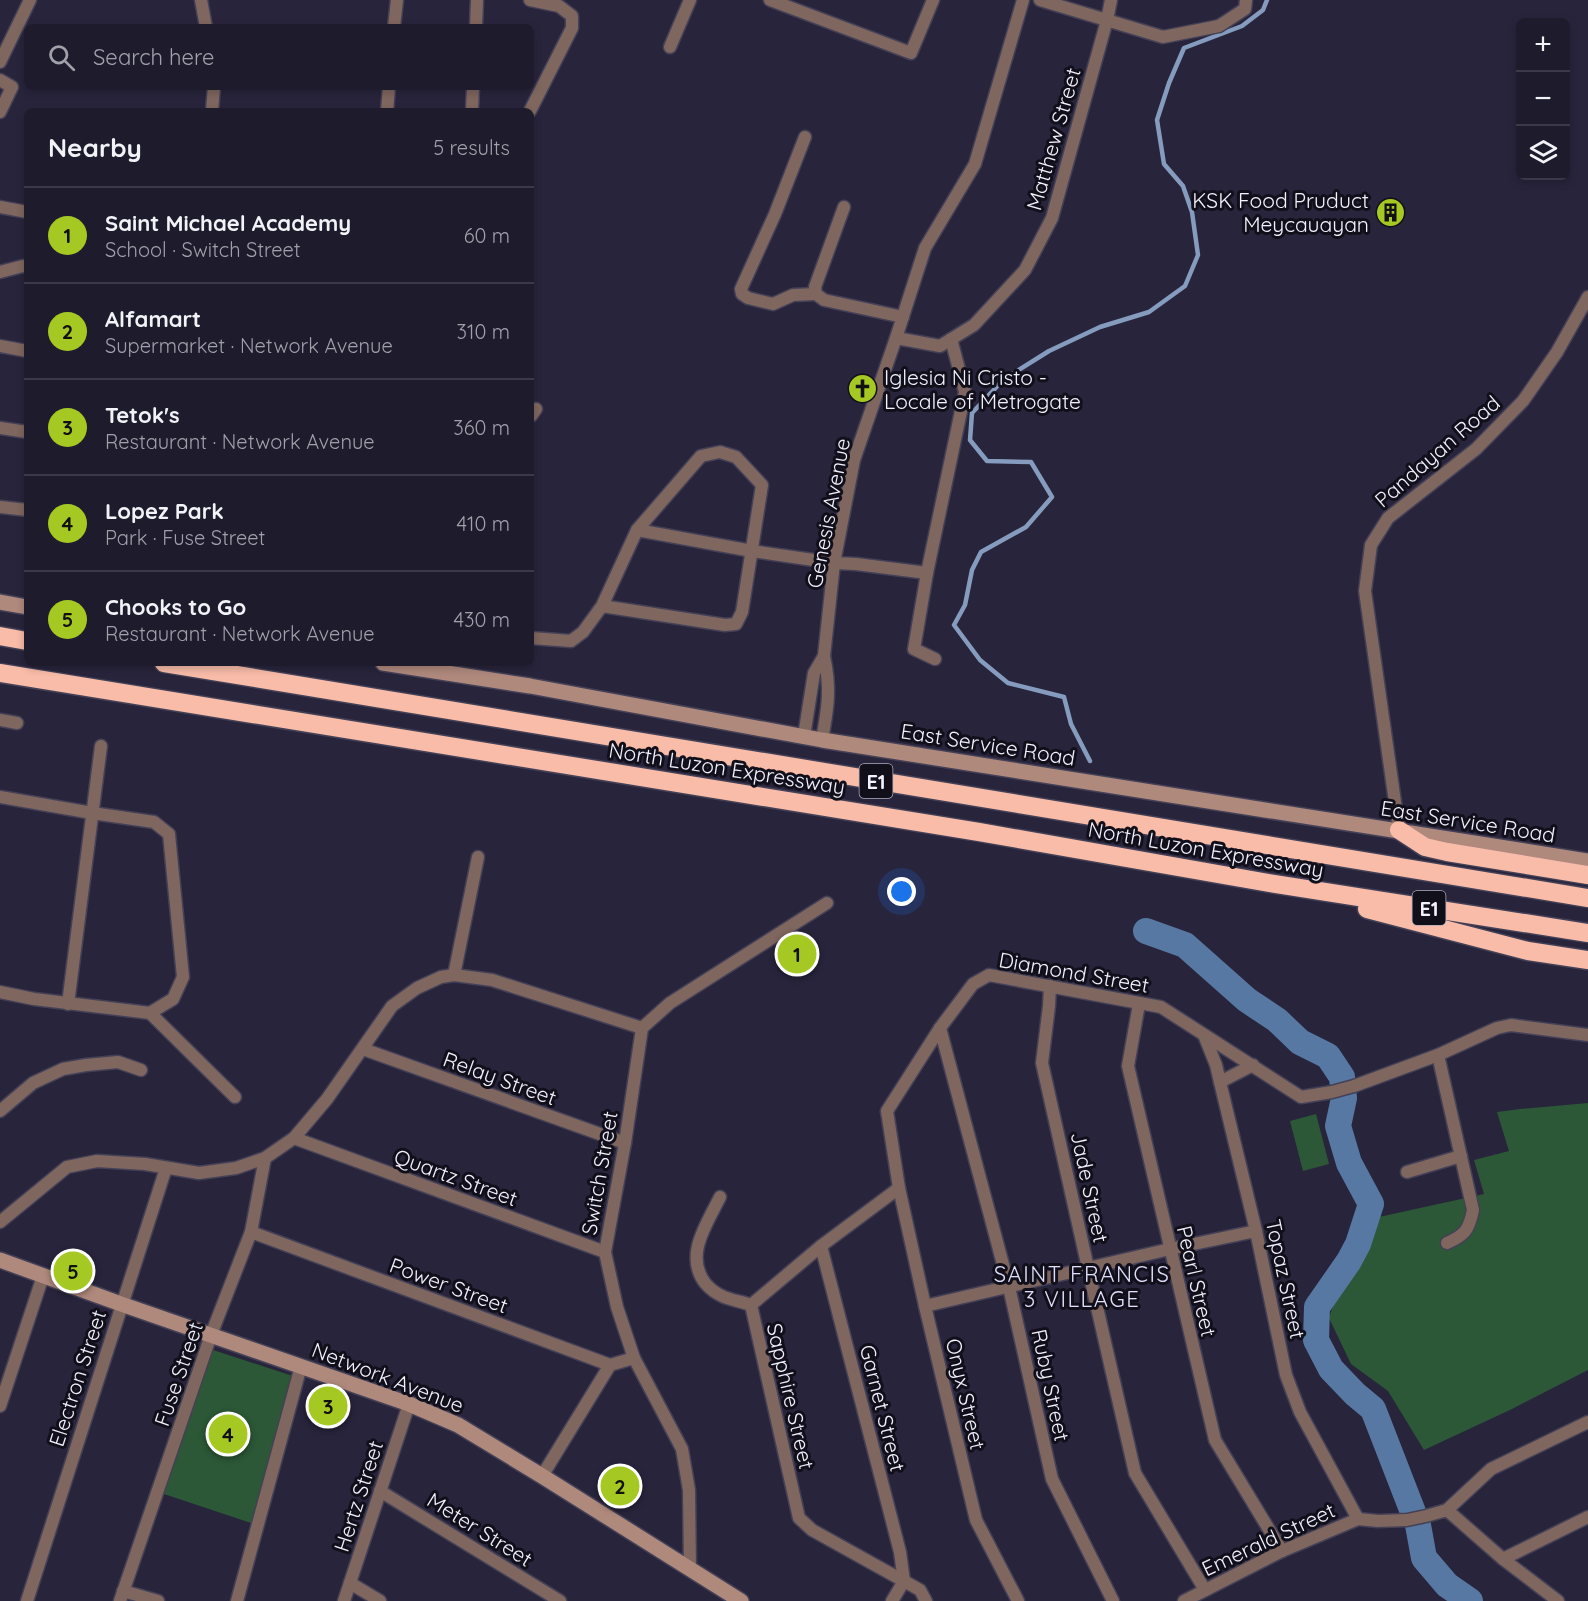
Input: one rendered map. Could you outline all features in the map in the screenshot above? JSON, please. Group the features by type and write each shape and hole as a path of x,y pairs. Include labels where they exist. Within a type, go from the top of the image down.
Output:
{"highway":[{"path":"0,636 24,640"},
{"name":"North Luzon Expressway","path":"182,666 1588,898"},
{"name":"North Luzon Expressway","path":"0,673 979,832 1269,883 1588,933"},
{"path":"1399,830 1425,847 1588,876"},
{"path":"1269,883 1528,951 1588,960"}],"main road":[{"path":"0,602 24,606"},
{"name":"East Service Road","path":"402,666 530,686 822,740 1588,861"},
{"name":"Network Avenue","path":"0,1260 409,1404 458,1425 690,1569 734,1599"}],"street":[{"path":"0,62 30,0"},
{"path":"201,0 205,24"},
{"path":"394,24 397,0"},
{"path":"476,24 477,0"},
{"path":"530,0 559,6 572,16 572,28 532,108"},
{"path":"670,46 690,0"},
{"path":"770,0 911,53 933,0"},
{"name":"Genesis Avenue","path":"804,736 814,673 824,656 834,563 854,460 925,248 975,164 1023,0"},
{"path":"1040,0 1163,38 1219,26 1245,9 1246,0"},
{"name":"Matthew Street","path":"896,338 940,346 974,325 1025,270 1052,218 1111,0"},
{"path":"0,80 12,87 0,112"},
{"path":"212,108 214,90"},
{"path":"387,108 389,90"},
{"path":"472,108 473,90"},
{"path":"804,137 775,214 741,289 742,294 747,298 772,304 793,295 816,294 824,300 903,317"},
{"path":"0,207 24,211"},
{"path":"816,294 815,287 844,207"},
{"path":"0,272 24,267"},
{"name":"Pandayan Road","path":"1399,830 1365,591 1371,545 1388,519 1476,449 1523,401 1557,352 1588,297"},
{"path":"935,659 914,650 927,573 965,392 951,339"},
{"path":"0,346 24,350"},
{"path":"0,428 24,432"},
{"path":"534,638 571,641 584,632 602,606 637,530 701,456 720,452 736,457 762,485 742,612 736,624 725,625 602,606"},
{"path":"0,507 24,510"},
{"path":"637,530 752,551 927,573"},
{"path":"822,740 829,678 824,656"},
{"path":"0,720 17,723"},
{"path":"68,1004 101,746"},
{"path":"0,797 154,822 169,834 183,977 173,999 150,1014"},
{"path":"454,975 478,857"},
{"path":"0,1222 67,1167 97,1161 146,1164 199,1173 236,1168 265,1158 294,1138 327,1099 392,1006 417,988 441,977 454,975 492,980 642,1028 670,1003 827,903"},
{"name":"Diamond Street","path":"899,1188 887,1111 940,1028 973,984 989,975 1161,1007 1301,1097 1354,1086 1438,1055 1497,1028 1511,1025 1588,1035"},
{"name":"Jade Street","path":"1050,986 1042,1063 1135,1473 1205,1590"},
{"path":"0,992 68,1004 150,1014 235,1097"},
{"name":"Pearl Street","path":"1139,1004 1128,1066 1215,1440 1282,1551"},
{"name":"Switch Street","path":"642,1028 625,1143 605,1252 617,1307 634,1358 682,1449 689,1490 690,1569"},
{"name":"Ruby Street","path":"940,1028 1009,1287 1052,1479 1113,1601"},
{"name":"Topaz Street","path":"1204,1035 1221,1082 1256,1231 1286,1375 1300,1412 1358,1519"},
{"name":"Relay Street","path":"363,1049 625,1143"},
{"path":"1438,1055 1473,1210 1470,1224 1459,1238 1447,1243"},
{"path":"3,1104 33,1083 63,1069 118,1062 141,1070"},
{"path":"1221,1082 1252,1065"},
{"name":"Quartz Street","path":"294,1138 605,1252"},
{"path":"1407,1172 1461,1156"},
{"name":"Fuse Street","path":"122,1596 212,1335 251,1232 265,1158"},
{"name":"Electron Street","path":"27,1601 166,1168"},
{"path":"751,1305 821,1246 899,1188"},
{"name":"Onyx Street","path":"899,1188 976,1520 1018,1601"},
{"name":"Sapphire Street","path":"720,1197 703,1232 695,1256 699,1274 708,1287 722,1296 751,1305 799,1518 812,1530 904,1581"},
{"path":"925,1306 1256,1231"},
{"name":"Power Street","path":"251,1232 610,1365"},
{"name":"Garnet Street","path":"821,1246 900,1552 904,1581"},
{"path":"0,1406 42,1276"},
{"path":"542,1476 610,1365 634,1358"},
{"path":"237,1601 302,1366"},
{"name":"Hertz Street","path":"344,1601 409,1404"},
{"path":"1558,1601 1503,1559 1447,1510 1491,1469 1588,1422"},
{"name":"Meter Street","path":"380,1491 560,1601"},
{"name":"Emerald Street","path":"1184,1601 1282,1551 1358,1519 1407,1520 1447,1510"},
{"path":"1503,1559 1588,1516"},
{"path":"892,1601 904,1581 920,1590 926,1601"},
{"path":"350,1583 380,1601"},
{"path":"122,1596 158,1601"}],"green space":[{"path":"1588,1103 1588,1370 1424,1450 1388,1391 1351,1364 1329,1318 1340,1284 1379,1217 1484,1194 1474,1160 1509,1151 1497,1112"},
{"path":"1316,1114 1329,1164 1303,1171 1290,1121"},
{"path":"207,1348 293,1376 254,1524 158,1492"}],"waterway":[{"path":"1090,761 1071,724 1064,697 1008,683 980,660 954,625 965,605 972,570 981,552 1026,527 1052,497 1031,462 987,461 970,440 972,413 1004,379 1049,351 1100,327 1149,312 1185,286 1198,255 1192,212 1183,186 1164,164 1157,120 1184,48 1242,26 1263,10 1267,0"},
{"path":"1146,931 1185,945 1247,1000 1277,1020 1300,1042 1328,1056 1342,1077 1344,1098 1338,1126 1349,1163 1371,1204 1358,1244 1317,1307 1316,1340 1331,1369 1373,1409 1418,1525 1424,1558 1447,1585 1470,1601"}],"place":[{"name":"KSK Food Pruduct Meycauayan","path":"1390,212"},
{"name":"Iglesia Ni Cristo - Locale of Metrogate","path":"863,389"},
{"name":"Saint Michael Academy","path":"797,954"},
{"name":"Chooks to Go","path":"73,1271"},
{"name":"Tetok's","path":"328,1406"},
{"name":"Lopez Park","path":"228,1434"},
{"name":"Alfamart","path":"620,1486"}],"district":[{"name":"SAINT FRANCIS 3 VILLAGE","path":"1082,1286"}]}
